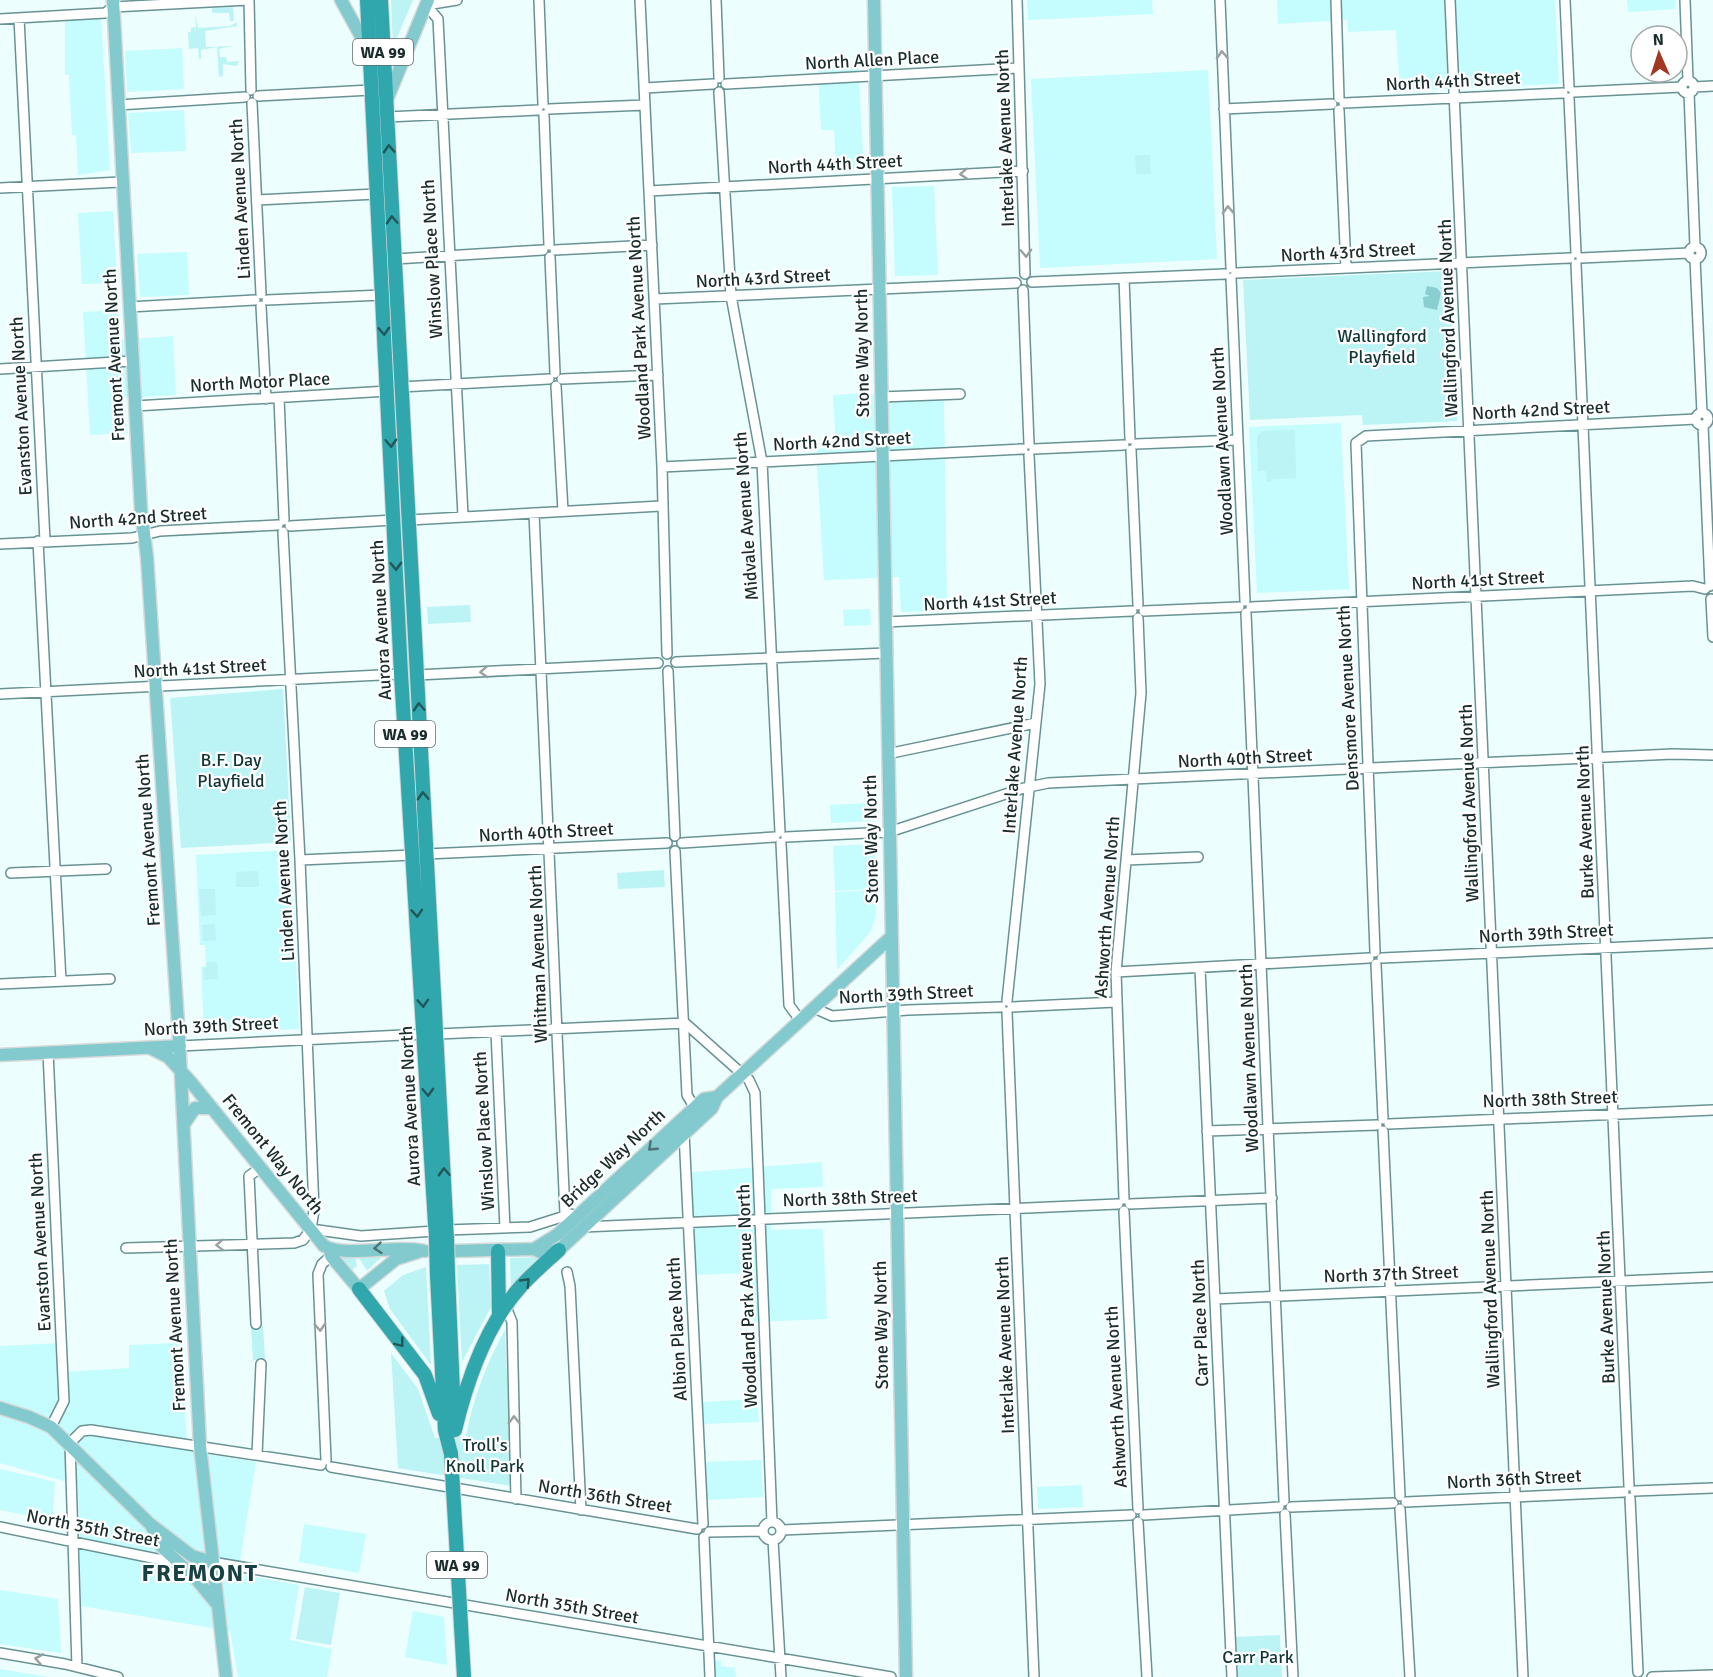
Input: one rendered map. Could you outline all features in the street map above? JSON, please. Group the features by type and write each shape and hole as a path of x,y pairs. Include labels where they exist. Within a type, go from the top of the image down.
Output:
{"highway":[{"name":"Aurora Avenue North","path":"367,0 382,295 410,520 417,675 420,855"},
{"name":"Aurora Avenue North","path":"381,0 395,259 394,520 401,674 420,855 451,1454 466,1677"},
{"path":"450,1430 472,1373 502,1313 522,1285 559,1250"},
{"path":"498,1251 502,1313"},
{"path":"359,1289 424,1375 450,1430"}],"main road":[{"path":"341,0 369,51"},
{"name":"Stone Way North","path":"874,0 906,1677"},
{"path":"386,110 427,2"},
{"name":"Fremont Avenue North","path":"113,4 132,361 180,1046 188,1246 200,1446 226,1677"},
{"name":"Bridge Way North","path":"559,1250 712,1107 717,1096 891,937"},
{"name":"North 39th Street","path":"0,1055 180,1046"},
{"name":"Fremont Way North","path":"150,1048 168,1057 181,1071 359,1289"},
{"name":"Bridge Way North","path":"534,1249 552,1238 695,1107 704,1100 717,1096"},
{"path":"183,1125 195,1108 212,1108"},
{"path":"330,1253 407,1247 425,1251 396,1259 359,1289"},
{"path":"454,1251 534,1249 542,1253 559,1250"},
{"path":"0,1408 29,1416 51,1427 70,1443 150,1524 192,1556 212,1562"},
{"path":"150,1524 161,1546 217,1605"}],"street":[{"path":"0,19 105,14 113,4 249,0"},
{"name":"Linden Avenue North","path":"249,0 266,399"},
{"path":"427,2 457,0"},
{"path":"539,0 563,511"},
{"name":"Woodland Park Avenue North","path":"640,0 662,467 661,506 667,654"},
{"name":"Midvale Avenue North","path":"716,0 723,187 731,296 762,462 789,1005 800,1020"},
{"name":"Interlake Avenue North","path":"1017,0 1024,274"},
{"name":"Woodlawn Avenue North","path":"1220,0 1293,1677"},
{"path":"1335,0 1346,268"},
{"name":"Wallingford Avenue North","path":"1450,0 1523,1677"},
{"name":"Burke Avenue North","path":"1565,0 1638,1675"},
{"path":"1685,0 1704,419 1709,588 1705,596 1712,599 1713,637"},
{"name":"Winslow Place North","path":"427,2 438,19 441,115 463,516"},
{"name":"Evanston Avenue North","path":"20,18 46,692 61,981"},
{"name":"North Allen Place","path":"645,88 1019,68"},
{"name":"North 44th Street","path":"1224,109 1713,86"},
{"path":"118,105 371,90"},
{"path":"386,110 441,115 645,105"},
{"name":"North 44th Street","path":"650,191 1023,171"},
{"path":"0,188 121,182"},
{"path":"257,200 376,194"},
{"path":"395,259 652,245"},
{"name":"North 43rd Street","path":"1032,282 1713,253"},
{"path":"1024,274 1030,277 1032,282 1030,287 1020,286 1018,277 1024,274"},
{"name":"Ashworth Avenue North","path":"1124,279 1141,693 1116,972 1116,1002 1147,1677"},
{"name":"Interlake Avenue North","path":"1020,286 1040,684 1007,1007 1034,1677"},
{"name":"North 43rd Street","path":"655,299 1020,286"},
{"path":"129,307 382,295"},
{"path":"0,369 132,361"},
{"name":"North Motor Place","path":"135,405 266,399 455,384 658,375"},
{"path":"881,398 960,394"},
{"name":"Linden Avenue North","path":"279,398 314,1210 311,1229"},
{"name":"North 42nd Street","path":"1356,443 1366,436 1704,419"},
{"name":"North 42nd Street","path":"662,467 1238,440"},
{"name":"Densmore Avenue North","path":"1356,443 1360,602 1400,1502 1410,1677"},
{"path":"410,520 661,506"},
{"name":"Whitman Avenue North","path":"534,513 551,848 565,1214"},
{"name":"North 42nd Street","path":"0,544 144,535 160,531 394,520"},
{"name":"North 41st Street","path":"885,622 1693,586 1709,588"},
{"path":"676,662 886,653"},
{"path":"667,654 673,656 676,662 674,668 668,671 662,670 658,663 662,656 667,654"},
{"path":"417,675 658,663"},
{"path":"668,671 679,839 675,851 687,1095 695,1107"},
{"name":"North 41st Street","path":"0,694 401,674"},
{"path":"887,754 1036,723"},
{"name":"North 40th Street","path":"679,839 889,832 1031,786 1132,779 1713,754"},
{"path":"675,851 670,849 667,843 670,837 679,839"},
{"name":"North 40th Street","path":"300,860 667,843"},
{"path":"1126,860 1198,856"},
{"path":"10,873 106,869"},
{"name":"North 39th Street","path":"1116,972 1713,943"},
{"name":"Carr Place North","path":"1200,968 1232,1677"},
{"path":"0,984 110,979"},
{"name":"North 39th Street","path":"814,1008 832,1016 893,1011 1116,1002"},
{"path":"685,1023 742,1073"},
{"name":"North 39th Street","path":"180,1046 685,1023"},
{"name":"Winslow Place North","path":"496,1032 505,1228"},
{"name":"Evanston Avenue North","path":"48,1052 64,1401 51,1427"},
{"name":"Woodland Park Avenue North","path":"742,1073 749,1080 754,1093 772,1522"},
{"name":"North 38th Street","path":"1207,1131 1713,1110"},
{"name":"Albion Place North","path":"684,1133 710,1677"},
{"path":"256,1324 249,1176 260,1168"},
{"name":"North 38th Street","path":"583,1227 1272,1198"},
{"path":"126,1248 294,1243 303,1240 311,1229 380,1235 441,1235 530,1227 565,1214 579,1214"},
{"path":"326,1464 318,1274 330,1253"},
{"path":"567,1272 581,1510"},
{"name":"North 37th Street","path":"1215,1299 1713,1277"},
{"path":"502,1313 512,1322 516,1499"},
{"path":"257,1455 261,1364"},
{"name":"North 36th Street","path":"70,1443 82,1431 88,1430 326,1464 457,1490 703,1530 763,1531"},
{"path":"70,1443 71,1542 77,1666"},
{"name":"North 36th Street","path":"782,1530 1713,1488"},
{"path":"457,1490 466,1677"},
{"path":"772,1522 779,1524 782,1530 780,1536 773,1540 767,1538 763,1531 767,1523 772,1522"},
{"name":"North 35th Street","path":"0,1527 180,1564"},
{"path":"773,1540 781,1677"},
{"name":"North 35th Street","path":"212,1562 891,1677"},
{"path":"0,1653 77,1666 118,1677"},
{"path":"1652,1677 1713,1675"}],"shaded area":[{"path":"1027,0 1152,0 1153,14 1028,20"},
{"path":"1277,0 1555,0 1559,84 1400,91 1396,30 1348,32 1347,20 1278,24"},
{"path":"1627,0 1675,0 1675,9 1628,12"},
{"path":"101,18 110,170 78,175 76,135 72,135 69,75 65,75 65,20"},
{"path":"182,48 184,89 127,92 125,51"},
{"path":"858,67 864,169 836,170 834,130 821,130 818,69"},
{"path":"1208,70 1217,259 1040,268 1031,79"},
{"path":"184,110 186,151 131,153 128,113"},
{"path":"934,186 938,275 895,276 892,187"},
{"path":"113,211 117,283 82,284 78,213"},
{"path":"187,252 189,295 140,297 137,254"},
{"path":"1427,286 1437,288 1441,293 1437,310 1424,307 1423,297 1430,296 1425,294"},
{"path":"118,310 121,340 173,336 176,395 124,398 127,433 90,435 83,312"},
{"path":"864,393 900,399 944,397 947,611 901,612 899,577 824,580 816,449 836,447 833,395"},
{"path":"1341,423 1349,589 1257,593 1249,427"},
{"path":"870,609 871,625 844,626 843,610"},
{"path":"872,803 872,821 831,823 830,805"},
{"path":"875,844 876,889 835,891 833,846"},
{"path":"291,850 299,1029 204,1033 201,967 206,966 205,945 200,945 196,855"},
{"path":"876,890 876,915 871,931 837,970 835,892"},
{"path":"822,1162 823,1187 771,1189 771,1230 823,1229 827,1319 754,1322 752,1273 687,1275 681,1173"},
{"path":"61,1343 63,1372 129,1368 129,1345 178,1343 188,1451 256,1462 238,1574 299,1585 290,1640 332,1649 327,1677 238,1677 230,1631 81,1606 78,1485 0,1463 0,1346"},
{"path":"757,1399 759,1422 704,1424 703,1402"},
{"path":"761,1460 763,1497 707,1500 704,1462"},
{"path":"0,1469 55,1482 53,1517 50,1520 0,1510"},
{"path":"1082,1485 1083,1507 1038,1509 1037,1487"},
{"path":"304,1524 366,1534 359,1573 299,1562"},
{"path":"0,1590 58,1599 61,1653 0,1644"},
{"path":"413,1611 444,1617 447,1665 405,1657"},
{"path":"721,1660 721,1666 735,1668 736,1677 715,1677 714,1661"},
{"path":"0,1669 49,1677 0,1677"}],"green space":[{"path":"391,0 413,0 393,47"},
{"path":"233,7 234,21 230,21 229,13 212,13 212,8"},
{"path":"195,13 198,28 230,26 237,22 237,26 205,31 206,47 232,46 219,49 220,57 226,57 227,62 239,61 237,66 223,64 223,76 219,77 217,47 201,50 201,59 199,59 198,48 189,49 188,32 191,32 191,28 196,27"},
{"path":"1135,155 1150,155 1151,174 1136,174"},
{"name":"Wallingford Playfield","path":"1450,271 1457,421 1363,425 1362,415 1250,420 1243,280"},
{"path":"1295,430 1296,478 1271,479 1271,482 1267,482 1266,471 1258,471 1257,436 1263,431"},
{"path":"470,605 471,622 428,624 427,607"},
{"name":"B.F. Day Playfield","path":"283,689 291,842 181,848 170,698"},
{"path":"664,870 665,887 618,889 617,873"},
{"path":"258,871 259,887 236,887 236,872"},
{"path":"199,889 215,889 216,915 201,916"},
{"path":"215,924 216,940 203,941 202,925"},
{"path":"206,962 217,962 218,979 204,980 203,968 207,967"},
{"path":"385,1254 367,1271 358,1256"},
{"path":"339,1256 355,1256 357,1266 351,1271"},
{"path":"540,1257 511,1288 510,1258"},
{"path":"489,1264 491,1307 462,1362 457,1265"},
{"path":"426,1267 431,1365 390,1309 384,1291 403,1275"},
{"path":"263,1326 265,1359 253,1360 251,1327"},
{"name":"Troll's Knoll Park","path":"505,1330 512,1486 398,1468 391,1353 418,1389 435,1438 466,1437 472,1408 481,1382"},
{"path":"305,1587 340,1593 331,1645 296,1639"},
{"name":"Carr Park","path":"1280,1635 1282,1677 1238,1677 1236,1637"}],"district":[{"name":"FREMONT","path":"200,1573"}]}
